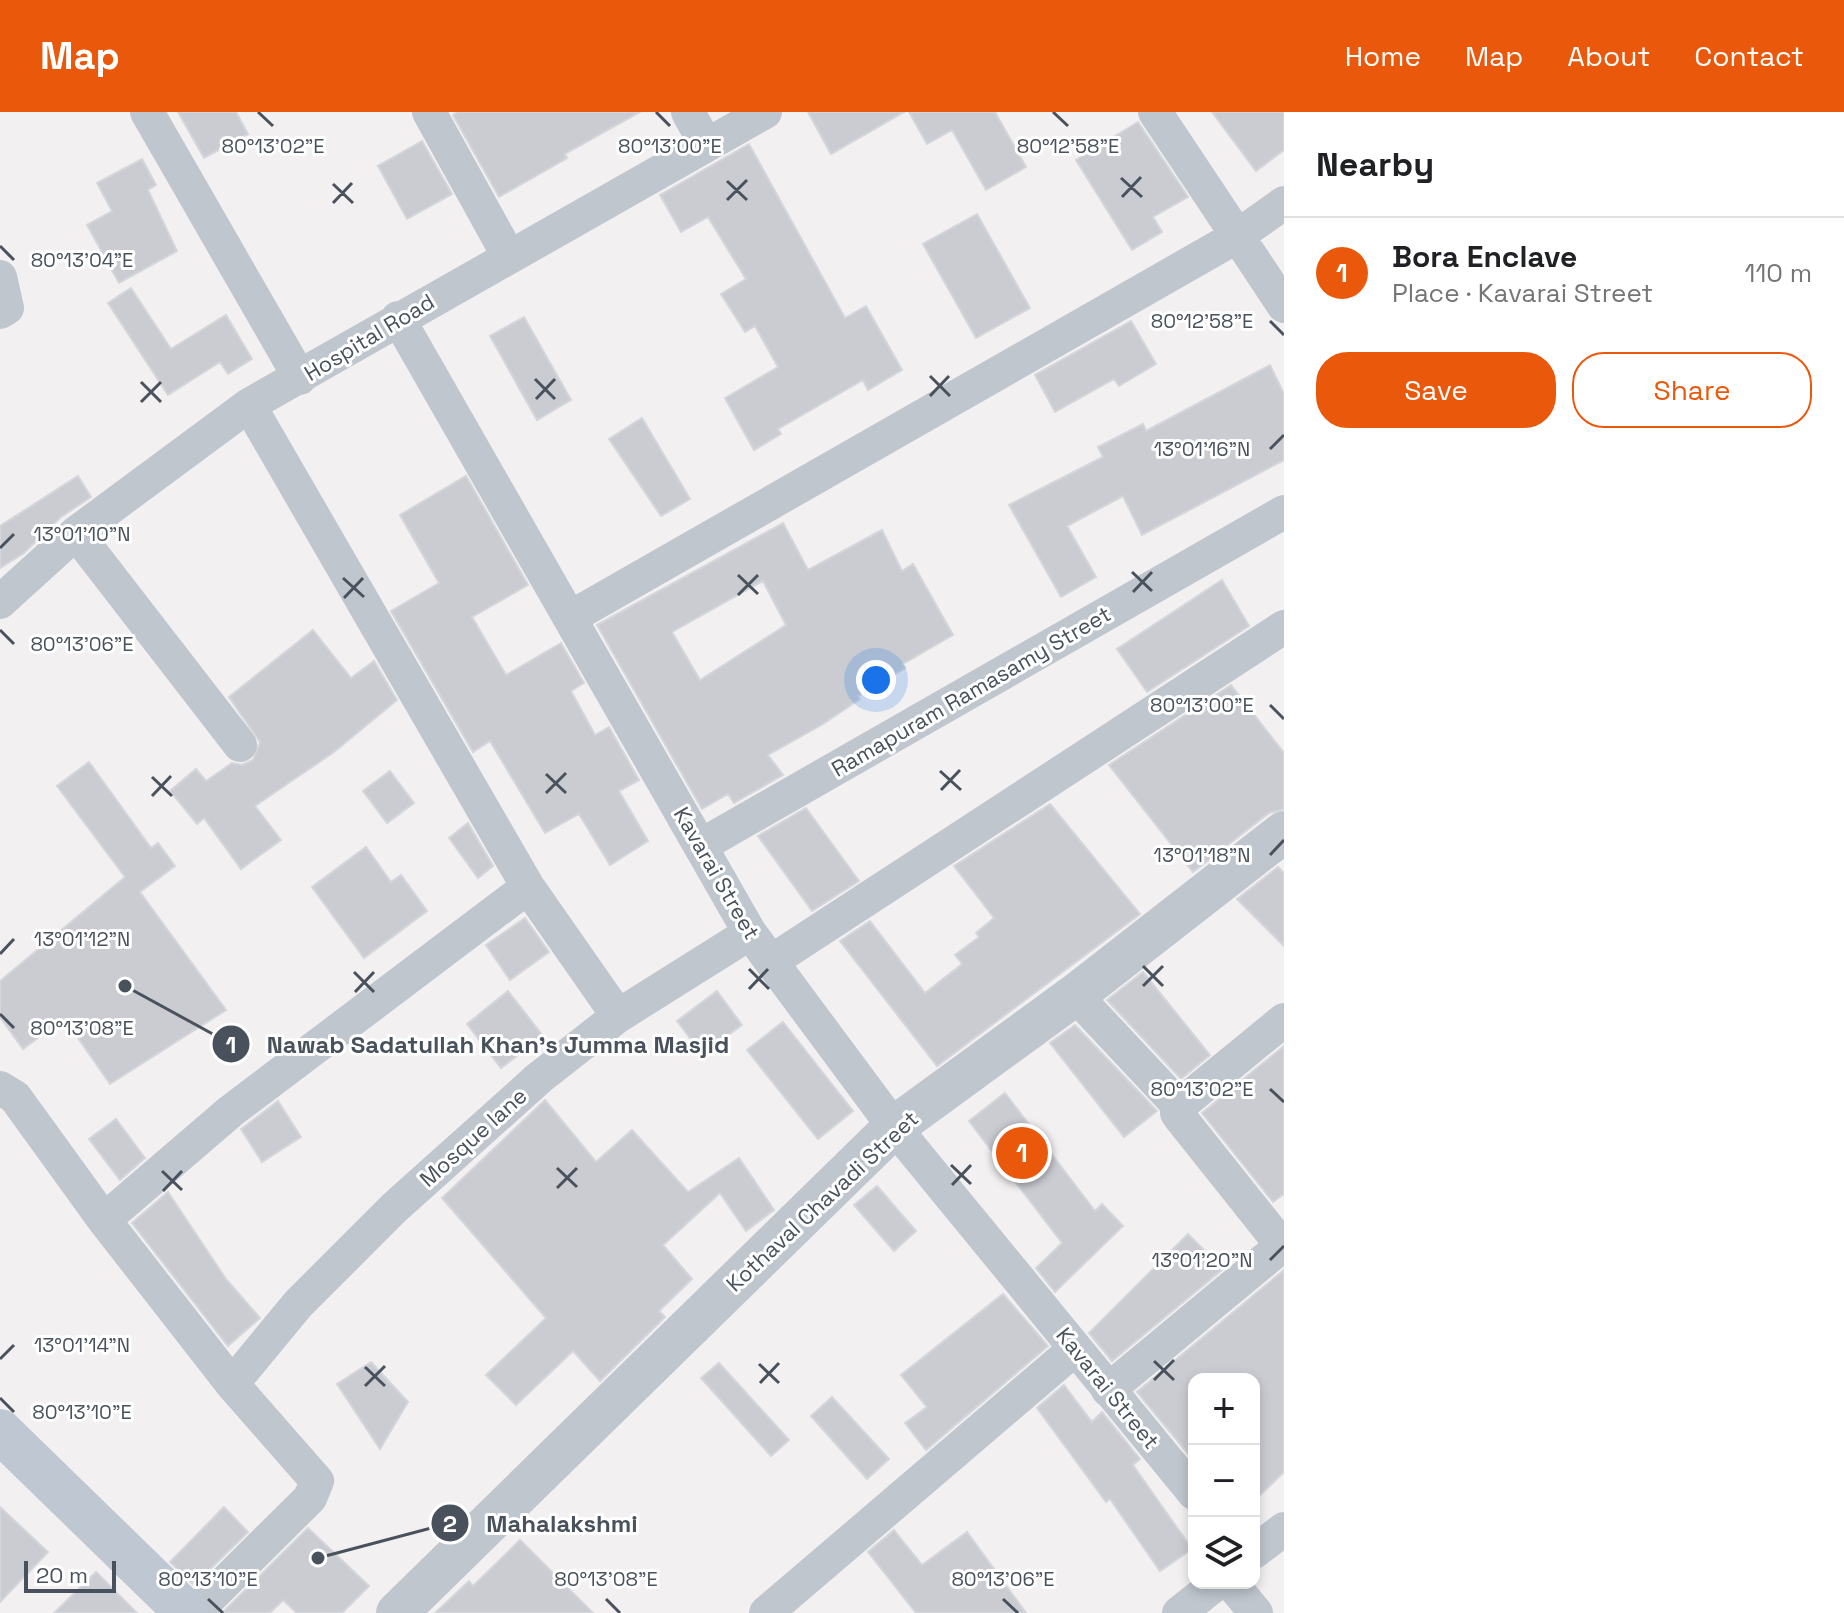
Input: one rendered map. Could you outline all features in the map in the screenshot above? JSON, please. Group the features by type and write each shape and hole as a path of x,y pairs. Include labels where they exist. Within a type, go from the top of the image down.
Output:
{"main road":[{"path":"0,1431 187,1613"}],"street":[{"path":"147,112 300,378"},
{"path":"429,112 508,255"},
{"path":"688,112 706,145"},
{"name":"Hospital Road","path":"0,602 76,533 249,405 508,255 765,112"},
{"path":"1155,112 1284,306"},
{"path":"571,617 1236,237 1284,203"},
{"path":"0,277 7,308 0,312"},
{"name":"Kavarai Street","path":"398,318 750,933 894,1127 1188,1486"},
{"path":"249,405 528,887 618,1016"},
{"name":"Ramapuram Ramasamy Street","path":"700,846 1284,512"},
{"path":"76,533 240,745"},
{"path":"772,961 1284,627"},
{"name":"Kothaval Chavadi Street","path":"397,1613 894,1127 1075,995 1284,832"},
{"path":"104,1220 231,1111 528,887"},
{"name":"Mosque lane","path":"232,1384 298,1304 394,1208 539,1078 618,1016 750,933"},
{"path":"1075,995 1179,1106"},
{"path":"1108,1390 1283,1246 1177,1113 1179,1106 1284,1020"},
{"path":"0,1088 15,1097 104,1220 232,1384 312,1471 317,1481 316,1489 194,1613"},
{"path":"766,1613 1075,1349"},
{"path":"1260,1547 1284,1529"},
{"path":"1179,1613 1209,1589"},
{"path":"1236,1589 1256,1613"}],"building":[{"path":"178,112 236,112 248,134 204,158"},
{"path":"458,112 640,112 565,154 567,158 499,197 453,115"},
{"path":"808,112 904,112 831,154"},
{"path":"909,112 995,112 1026,167 986,190 952,130 927,144"},
{"path":"1212,112 1284,112 1284,150 1256,171"},
{"path":"1138,122 1188,197 1153,217 1162,232 1132,250 1076,160"},
{"path":"422,141 452,194 407,219 378,166"},
{"path":"749,144 845,318 866,306 902,370 868,390 863,380 778,429 781,434 754,450 725,398 778,367 755,326 745,332 721,294 746,279 708,217 681,232 660,195"},
{"path":"142,159 156,185 148,190 177,251 119,283 87,225 112,211 97,183"},
{"path":"977,214 1030,308 976,338 923,244"},
{"path":"131,288 171,349 226,315 252,359 228,374 220,362 168,395 108,303"},
{"path":"524,317 571,400 537,420 490,336"},
{"path":"1131,321 1156,364 1119,386 1114,379 1055,412 1035,375"},
{"path":"1270,365 1284,394 1284,460 1142,535 1123,496 1067,526 1096,577 1061,597 1009,505 1103,457 1098,447 1143,424 1146,431"},
{"path":"642,418 690,499 661,516 609,439"},
{"path":"78,476 91,497 61,517 24,553 0,568 0,526"},
{"path":"466,476 528,585 472,617 506,675 561,643 584,683 571,691 595,735 609,727 639,780 619,791 648,841 610,865 579,814 545,833 490,741 473,752 391,611 439,583 400,515"},
{"path":"783,523 808,570 882,530 902,571 913,564 953,635 903,664 905,668 858,696 860,699 823,724 768,755 783,775 734,803 728,794 702,809 597,625","holes":["763,581 786,625 700,680 672,632"]},
{"path":"1222,580 1249,626 1147,692 1117,649"},
{"path":"313,630 351,678 374,661 397,700 334,752 255,806 281,840 241,869 204,818 197,824 170,791 196,769 206,781 232,763 242,765 253,760 260,742 229,697"},
{"path":"1231,685 1284,753 1284,809 1269,813 1193,872 1109,765"},
{"path":"89,762 151,848 158,843 175,866 140,892 226,1010 110,1084 64,1018 23,1049 0,1017 0,981 125,877 57,786"},
{"path":"390,771 414,803 387,823 363,791"},
{"path":"1050,804 1140,914 937,1066 840,941 870,921 925,993 962,964 955,955 979,937 976,933 994,918 954,866"},
{"path":"806,808 859,881 812,911 758,836"},
{"path":"468,823 493,866 478,878 449,838"},
{"path":"366,847 391,882 401,875 427,911 364,958 312,887"},
{"path":"1278,867 1284,873 1284,946 1237,899"},
{"path":"525,918 549,952 510,980 486,945"},
{"path":"1143,972 1210,1055 1181,1079 1107,1000"},
{"path":"508,991 543,1036 501,1068 467,1024"},
{"path":"717,991 742,1025 702,1054 677,1021"},
{"path":"783,1022 853,1111 818,1139 747,1050"},
{"path":"1075,1025 1157,1111 1124,1137 1050,1043"},
{"path":"1284,1046 1284,1194 1273,1202 1202,1113"},
{"path":"1005,1093 1095,1211 1102,1204 1123,1226 1055,1292 1036,1268 1062,1243 969,1121"},
{"path":"545,1100 596,1162 632,1130 688,1192 739,1158 774,1210 746,1231 720,1193 663,1245 692,1279 659,1311 665,1317 600,1381 573,1351 516,1405 486,1375 546,1318 442,1198"},
{"path":"278,1101 301,1137 262,1162 241,1129"},
{"path":"116,1119 145,1158 120,1180 89,1139"},
{"path":"877,1186 916,1231 894,1251 854,1205"},
{"path":"168,1192 226,1279 260,1318 228,1346 132,1223"},
{"path":"1188,1234 1223,1269 1112,1361 1089,1333"},
{"path":"1284,1270 1284,1472 1260,1495 1260,1373 1188,1373 1188,1454 1137,1392"},
{"path":"1003,1294 1048,1346 926,1450 905,1423 927,1407 901,1375"},
{"path":"371,1362 408,1402 380,1449 337,1384"},
{"path":"719,1363 789,1440 771,1456 701,1378"},
{"path":"1064,1385 1092,1422 1102,1412 1140,1459 1133,1465 1188,1543 1188,1552 1160,1571 1110,1499 1106,1502 1037,1408"},
{"path":"832,1397 889,1459 867,1479 811,1416"},
{"path":"0,1507 48,1552 0,1602"},
{"path":"224,1507 248,1532 194,1585 170,1562"},
{"path":"308,1528 369,1586 342,1613 297,1613 283,1600 270,1613 222,1613"},
{"path":"894,1530 922,1565 967,1532 1026,1613 916,1613 868,1552"},
{"path":"520,1540 593,1613 435,1613 469,1581 473,1586"},
{"path":"96,1572 137,1613 54,1613"}],"place":[{"name":"Nawab Sadatullah Khan's Jumma Masjid","path":"125,986"},
{"name":"Bora Enclave","path":"1022,1153"},
{"name":"Mahalakshmi","path":"318,1558"}]}
